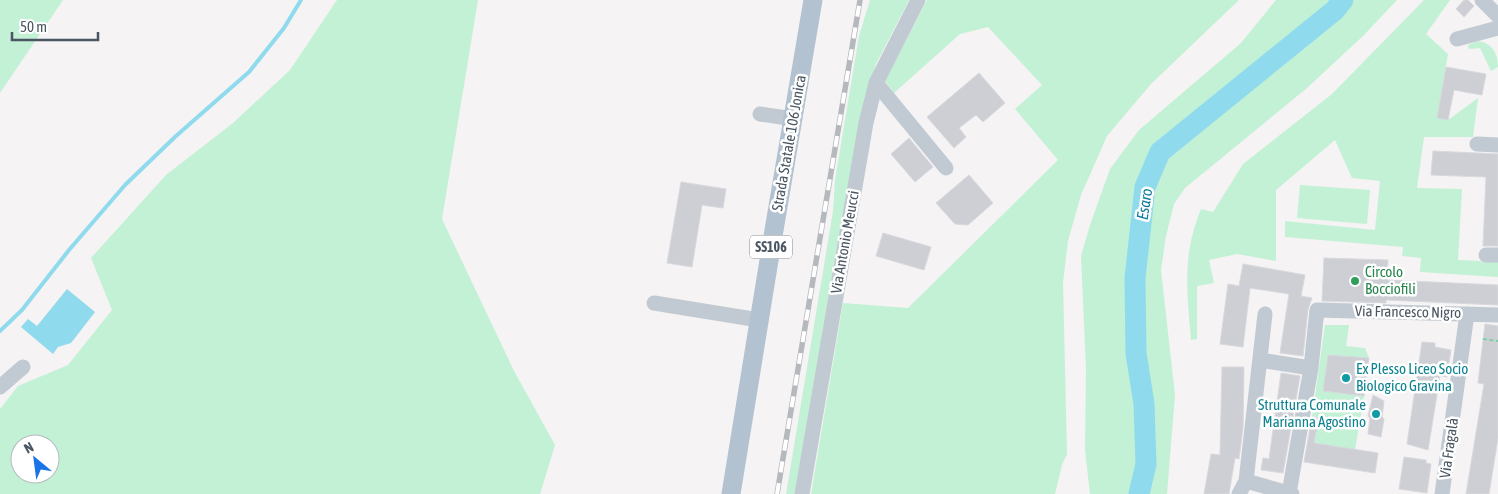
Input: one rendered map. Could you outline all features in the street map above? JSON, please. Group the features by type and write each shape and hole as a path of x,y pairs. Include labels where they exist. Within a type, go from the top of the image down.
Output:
{"main road":[{"name":"Strada Statale 106 Jonica","path":"732,494 813,0"}],"street":[{"name":"Via Antonio Meucci","path":"802,494 866,123 876,83 918,0"},
{"path":"1482,0 1498,16"},
{"path":"1457,40 1498,28"},
{"path":"876,83 946,168"},
{"path":"760,114 794,119"},
{"path":"1477,144 1498,144"},
{"path":"654,303 760,320"},
{"name":"Via Francesco Nigro","path":"1311,368 1317,310 1498,315"},
{"path":"1260,360 1311,368 1290,494 1242,487 1265,314"},
{"name":"Via Fragalà","path":"1442,494 1467,314"},
{"path":"0,387 23,366"}],"path":[{"path":"1483,339 1498,341"}],"green space":[{"path":"0,0 63,0 0,93"},
{"path":"337,0 478,0 442,219 514,371 555,445 540,494 0,494 0,409 18,386 68,365 112,310 91,258 166,175 233,123 290,70"},
{"path":"870,0 909,0 876,64 869,85 796,494 786,494 833,211 835,180 859,36"},
{"path":"927,0 1239,0 1151,84 1107,136 1081,195 1068,241 1063,283 1067,454 1062,465 1055,494 811,494 843,303 908,308 1058,160 1015,109 1042,85 988,27 960,34 894,93 885,81"},
{"path":"1276,0 1397,0 1364,35 1307,88 1185,188 1174,204 1166,236 1161,270 1175,395 1167,494 1090,494 1085,450 1086,368 1081,256 1110,169 1139,130 1241,43"},
{"path":"1424,0 1450,0 1426,34 1448,54 1437,118 1448,120 1478,98 1473,137 1424,137 1417,188 1462,189 1458,260 1498,262 1498,277 1420,272 1421,258 1402,256 1403,247 1285,237 1285,221 1375,230 1380,181 1352,178 1335,140 1276,190 1276,261 1237,254 1209,260 1214,283 1197,286 1197,339 1191,340 1187,290 1188,258 1201,209 1213,212 1243,164 1332,94"},
{"path":"1478,41 1490,46 1497,57 1498,67 1491,71 1480,48 1469,49 1468,45"},
{"path":"1300,185 1370,190 1367,224 1297,218"},
{"path":"1325,325 1349,325 1346,346 1365,348 1369,358 1353,357 1351,365 1323,391 1364,396 1355,450 1314,443 1319,419 1312,417"}],"water":[{"path":"67,289 95,312 71,343 58,347 53,354 21,327 28,319 37,326"}],"building":[{"path":"1464,0 1468,0 1474,6 1464,17 1456,9"},
{"path":"1446,67 1486,74 1482,95 1454,90 1448,120 1437,118"},
{"path":"979,73 1005,103 983,122 976,115 959,128 966,137 954,148 927,117"},
{"path":"909,138 933,167 915,182 891,154"},
{"path":"1433,151 1498,154 1498,246 1483,246 1486,177 1431,175"},
{"path":"969,175 993,203 968,225 955,224 936,203"},
{"path":"681,182 726,189 723,208 702,205 692,267 667,263"},
{"path":"883,233 931,247 924,270 876,256"},
{"path":"1324,258 1388,260 1387,280 1498,285 1498,305 1386,300 1386,303 1322,301"},
{"path":"1243,264 1305,275 1301,296 1312,298 1308,309 1303,356 1280,353 1289,294 1250,288 1243,347 1220,344 1228,284 1239,286"},
{"path":"1485,324 1498,326 1498,438 1489,494 1466,494 1484,384 1478,383"},
{"path":"1422,342 1435,343 1435,347 1451,350 1447,377 1440,376 1428,450 1407,444"},
{"name":"Ex Plesso Liceo Socio Biologico Gravina","path":"1328,355 1369,358 1364,396 1323,391"},
{"path":"1222,367 1244,367 1243,428 1239,459 1235,458 1229,494 1204,494 1211,454 1220,455"},
{"path":"1281,373 1300,376 1283,473 1261,470 1263,458 1269,459"},
{"name":"Struttura Comunale Marianna Agostino","path":"1373,395 1384,401 1381,437 1368,434 1370,418 1368,416"},
{"path":"1312,417 1319,418 1314,443 1378,453 1375,473 1304,462"},
{"path":"1404,457 1426,460 1426,463 1431,464 1427,493 1399,489"}],"waterway":[{"path":"0,331 22,310 69,250 125,185 176,136 249,72 284,28 301,0"},
{"name":"Esaro","path":"1139,494 1146,464 1144,404 1136,353 1135,278 1145,187 1160,152 1335,10 1343,0"}],"railway":[{"path":"777,494 860,0"}],"place":[{"name":"Circolo Bocciofili","path":"1355,281"},
{"name":"Ex Plesso Liceo Socio Biologico Gravina","path":"1346,378"},
{"name":"Struttura Comunale Marianna Agostino","path":"1376,414"}]}
